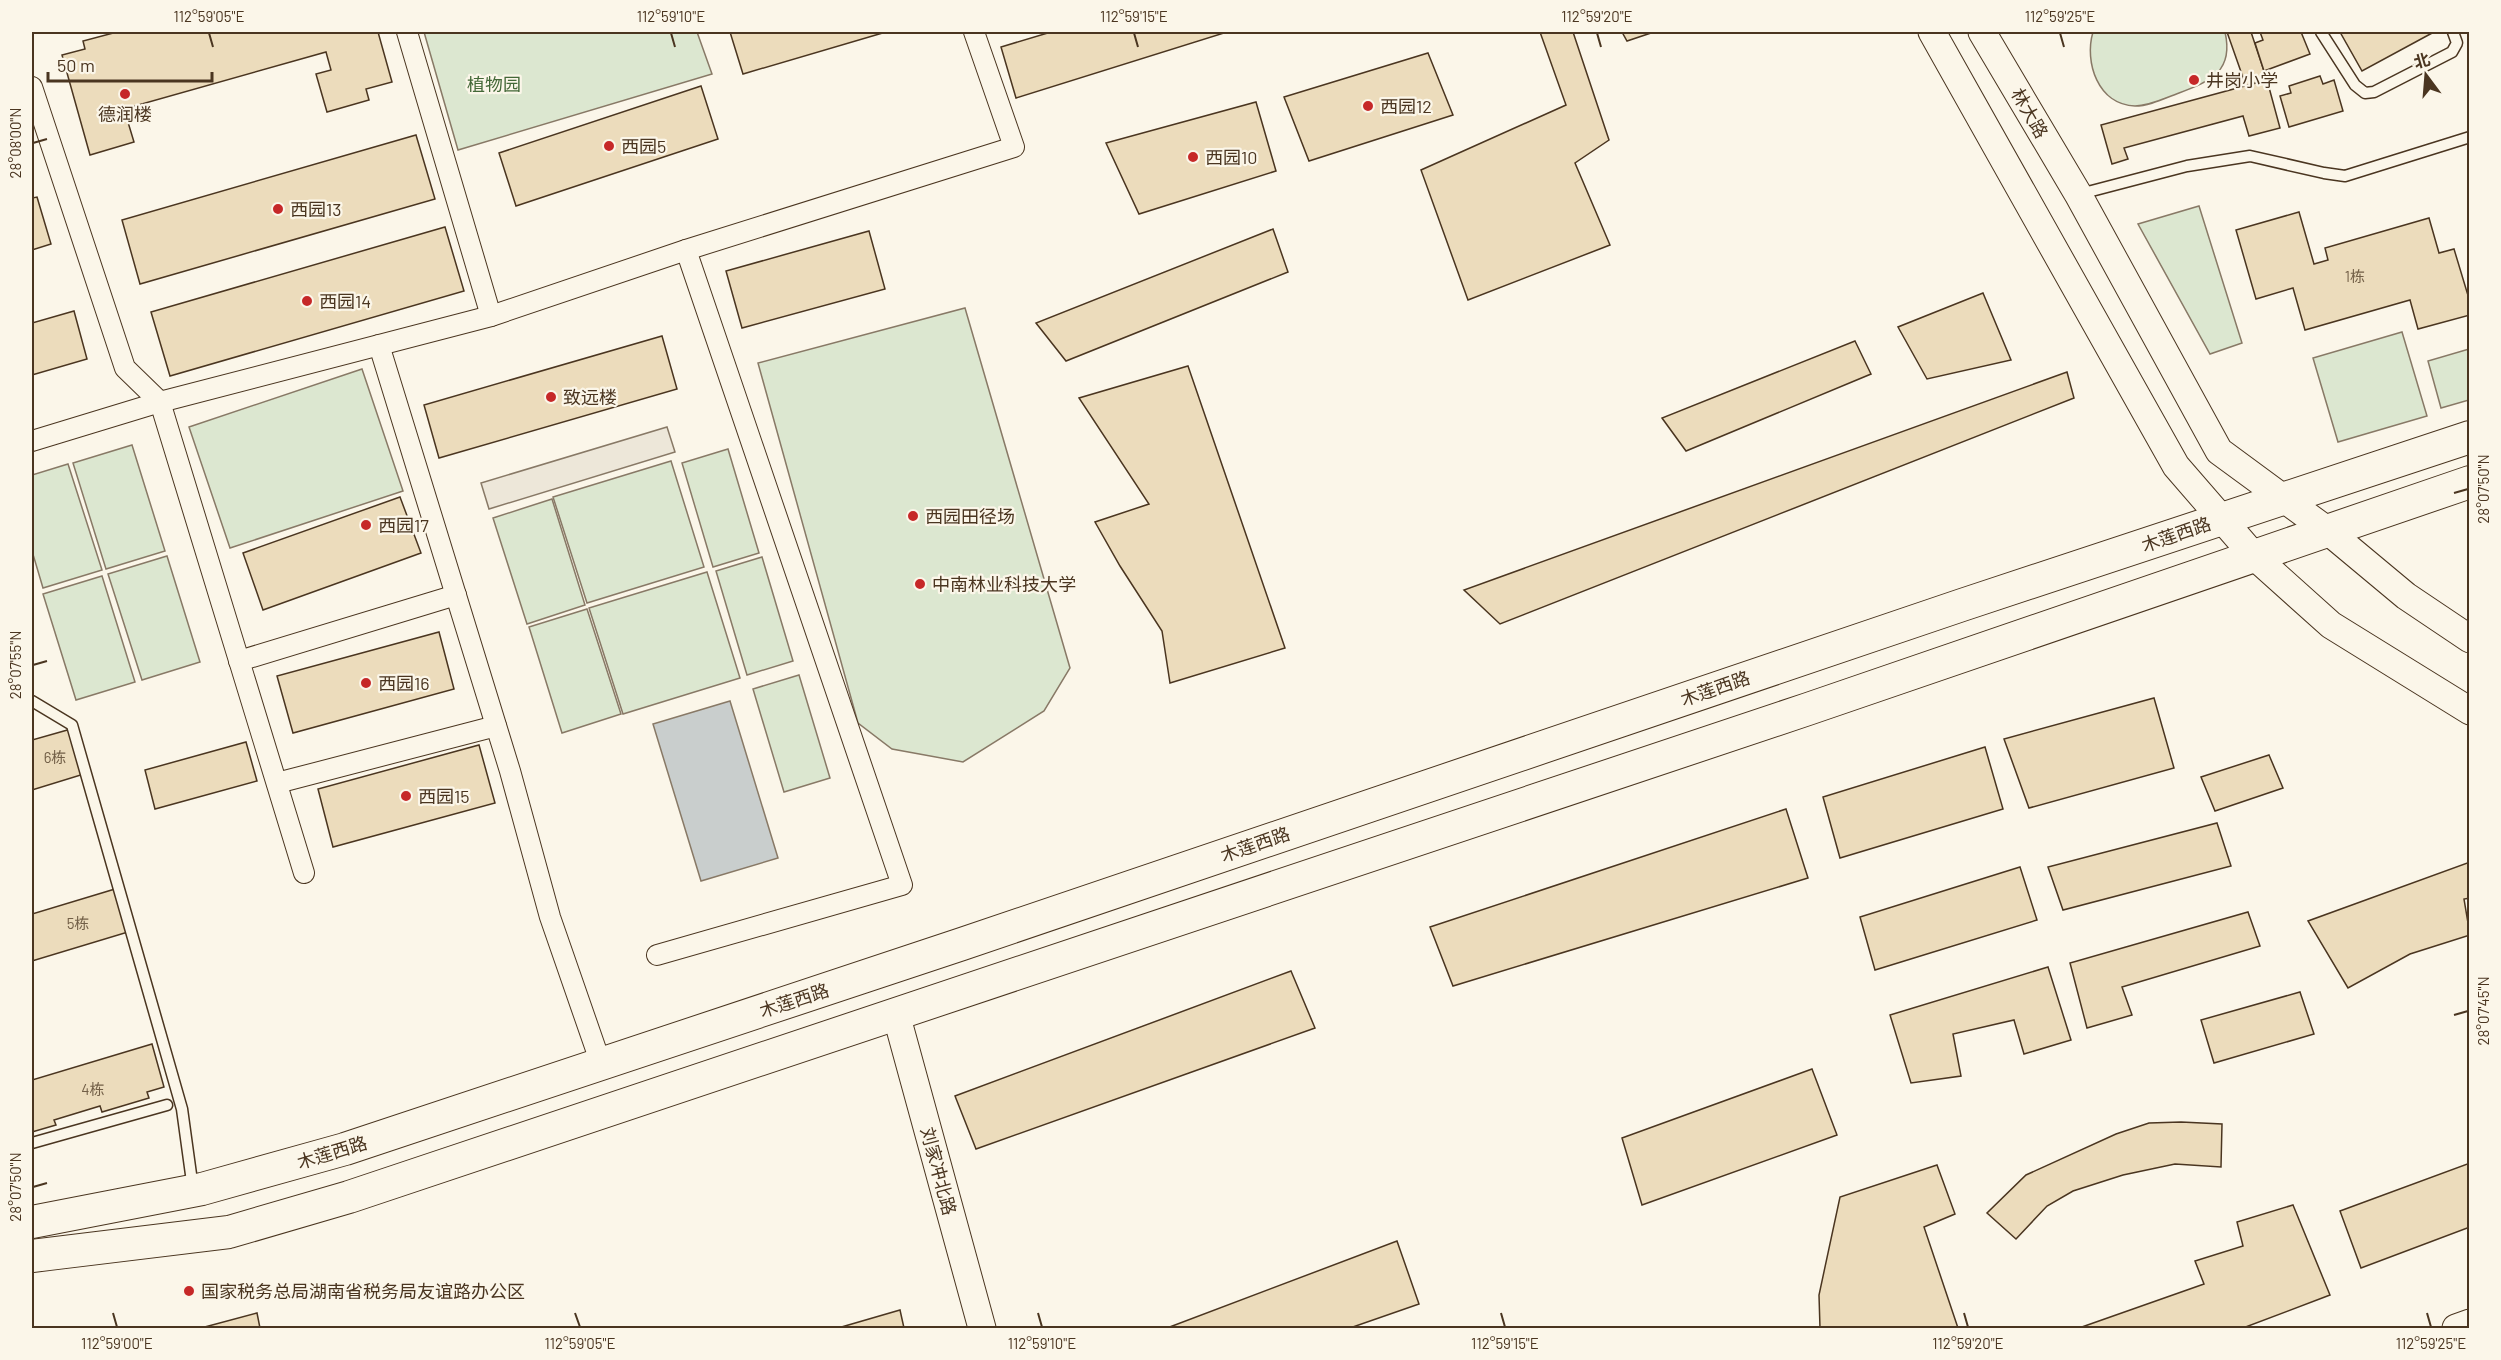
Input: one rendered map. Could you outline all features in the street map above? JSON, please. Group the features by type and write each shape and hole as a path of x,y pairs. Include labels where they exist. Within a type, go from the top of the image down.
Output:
{"main road":[{"path":"1932,32 2176,466 2254,556 2331,625 2469,711"},
{"name":"林大路","path":"1982,32 2078,195 2219,451 2328,531 2406,596 2469,639"},
{"name":"木莲西路","path":"32,1222 194,1191 345,1149 973,940 2221,518 2469,437"},
{"path":"32,1256 229,1232 349,1197 1774,721 2469,482"},
{"name":"刘家冲北路","path":"890,1016 969,1329"},
{"name":"刘家冲北路","path":"890,1016 982,1329"},
{"path":"2456,1329 2469,1323"}],"street":[{"path":"407,32 491,316"},
{"path":"32,441 160,402 491,316 687,250 1014,147 974,32"},
{"path":"32,87 125,368 160,402 304,873"},
{"path":"657,955 902,885 687,250"},
{"path":"379,345 496,726 550,917 601,1064"},
{"path":"239,661 456,595"},
{"path":"277,783 496,726"}],"lane":[{"path":"2321,32 2355,85 2365,93 2374,92 2452,52 2457,42 2453,32"},
{"path":"2078,195 2187,166 2250,156 2345,176 2469,137"},
{"path":"32,701 72,724 182,1109 194,1191"},
{"path":"32,1143 167,1105"}],"green space":[{"name":"植物园","path":"424,32 697,32 712,74 458,150"},
{"path":"2093,32 2225,32 2226,56 2217,73 2201,84 2146,105 2122,104 2103,90 2097,80 2091,56"},
{"path":"2199,206 2242,343 2210,354 2138,224"},
{"name":"西园田径场","path":"965,308 1070,668 1044,711 963,762 892,749 858,723 758,363"},
{"path":"2402,332 2427,416 2338,442 2313,358"},
{"path":"2469,349 2469,400 2441,408 2428,361"},
{"path":"362,369 403,491 230,548 189,427"},
{"path":"132,445 165,551 106,569 73,463"},
{"path":"728,449 759,553 713,567 682,463"},
{"path":"671,461 704,567 587,603 553,497"},
{"path":"68,464 102,570 43,588 32,551 32,475"},
{"path":"552,499 585,605 527,624 493,518"},
{"path":"167,556 200,662 142,680 108,574"},
{"path":"762,557 793,661 747,675 716,571"},
{"path":"707,572 740,678 623,714 589,608"},
{"path":"102,576 135,682 76,700 43,594"},
{"path":"587,609 621,714 562,733 529,627"},
{"path":"799,675 830,778 784,792 753,689"}],"shaded area":[{"path":"667,427 675,452 489,509 481,483"},
{"path":"730,701 778,858 701,881 653,724"}],"building":[{"name":"德润楼","path":"117,32 378,32 392,82 366,89 369,100 327,112 316,74 331,70 326,52 124,109 134,142 90,155 62,55 85,49 83,41"},
{"path":"730,32 886,32 743,74"},
{"path":"1051,32 1224,33 1016,98 1001,47"},
{"path":"1540,32 1573,32 1609,140 1575,163 1610,245 1468,300 1421,170 1566,105"},
{"path":"1622,32 1654,32 1627,41"},
{"path":"2227,32 2251,32 2267,80 2246,86"},
{"path":"2260,32 2301,32 2310,54 2264,71 2255,43 2263,40"},
{"path":"2340,32 2434,32 2362,71"},
{"name":"西园12","path":"1428,53 1453,115 1309,161 1284,97"},
{"path":"2320,76 2323,84 2334,80 2343,111 2289,127 2280,96 2291,93 2289,86"},
{"path":"2267,80 2280,128 2249,136 2243,116 2124,148 2128,159 2112,164 2101,125"},
{"name":"西园5","path":"701,86 718,139 516,206 499,153"},
{"name":"西园10","path":"1256,102 1276,171 1139,214 1106,143"},
{"name":"西园13","path":"416,135 435,199 140,284 122,220"},
{"path":"37,197 51,244 32,250 32,198"},
{"path":"2299,212 2314,264 2328,260 2325,248 2429,218 2439,253 2454,249 2470,302 2470,315 2418,329 2410,300 2305,330 2293,288 2256,299 2236,230"},
{"name":"西园14","path":"445,227 464,291 170,376 151,312"},
{"path":"1273,229 1288,272 1066,361 1036,323"},
{"path":"869,231 885,289 742,328 726,271"},
{"path":"1983,293 2011,360 1927,379 1898,327"},
{"path":"74,311 87,359 32,375 32,323"},
{"name":"致远楼","path":"662,336 677,389 439,458 424,405"},
{"path":"1855,341 1871,374 1686,451 1662,418"},
{"path":"1188,366 1285,648 1170,683 1162,631 1095,522 1149,504 1079,398"},
{"path":"2067,372 2074,398 1500,624 1464,590"},
{"name":"西园17","path":"400,497 421,553 263,610 243,553"},
{"name":"西园16","path":"439,632 454,689 293,733 277,676"},
{"path":"2154,698 2174,768 2029,808 2004,739"},
{"path":"71,729 84,774 32,790 32,740"},
{"path":"246,742 257,781 155,809 145,770"},
{"name":"西园15","path":"479,745 495,803 333,847 318,789"},
{"path":"1985,747 2003,809 1840,858 1823,797"},
{"path":"2269,755 2283,788 2215,811 2201,777"},
{"path":"1786,809 1808,878 1453,986 1430,927"},
{"path":"2217,823 2231,866 2063,910 2048,867"},
{"path":"2470,862 2470,898 2464,899 2470,935 2410,954 2348,988 2308,921"},
{"path":"2020,867 2037,920 1875,970 1860,917"},
{"path":"115,889 128,932 32,961 32,914"},
{"path":"2248,912 2260,946 2122,987 2132,1015 2087,1028 2070,963"},
{"path":"2048,967 2071,1040 2024,1054 2014,1020 1953,1034 1961,1076 1911,1083 1890,1015"},
{"path":"1291,971 1315,1028 976,1149 955,1096"},
{"path":"2300,992 2314,1034 2214,1063 2201,1020"},
{"path":"152,1044 164,1087 147,1092 149,1098 102,1112 100,1106 54,1120 56,1125 32,1132 32,1080"},
{"path":"1812,1069 1837,1135 1642,1205 1622,1138"},
{"path":"2149,1123 2222,1124 2221,1167 2175,1164 2123,1175 2073,1191 2047,1206 2016,1239 1987,1213 2026,1175 2116,1134"},
{"path":"2470,1163 2470,1227 2361,1268 2340,1211"},
{"path":"1937,1165 1955,1214 1924,1227 1958,1328 1820,1328 1819,1295 1840,1197"},
{"path":"2293,1205 2330,1295 2243,1328 2079,1328 2204,1284 2195,1261 2243,1246 2237,1222"},
{"path":"1397,1241 1419,1304 1350,1328 1167,1328"},
{"path":"900,1310 904,1328 838,1328"},
{"path":"257,1313 260,1328 201,1328"}],"place":[{"name":"井岗小学","path":"2194,80"},
{"name":"德润楼","path":"125,94"},
{"name":"西园12","path":"1368,106"},
{"name":"西园5","path":"609,146"},
{"name":"西园10","path":"1193,157"},
{"name":"西园13","path":"278,209"},
{"name":"西园14","path":"307,301"},
{"name":"致远楼","path":"551,397"},
{"name":"西园田径场","path":"913,516"},
{"name":"西园17","path":"366,525"},
{"name":"中南林业科技大学","path":"920,584"},
{"name":"西园16","path":"366,683"},
{"name":"西园15","path":"406,796"},
{"name":"国家税务总局湖南省税务局友谊路办公区","path":"189,1291"}]}
